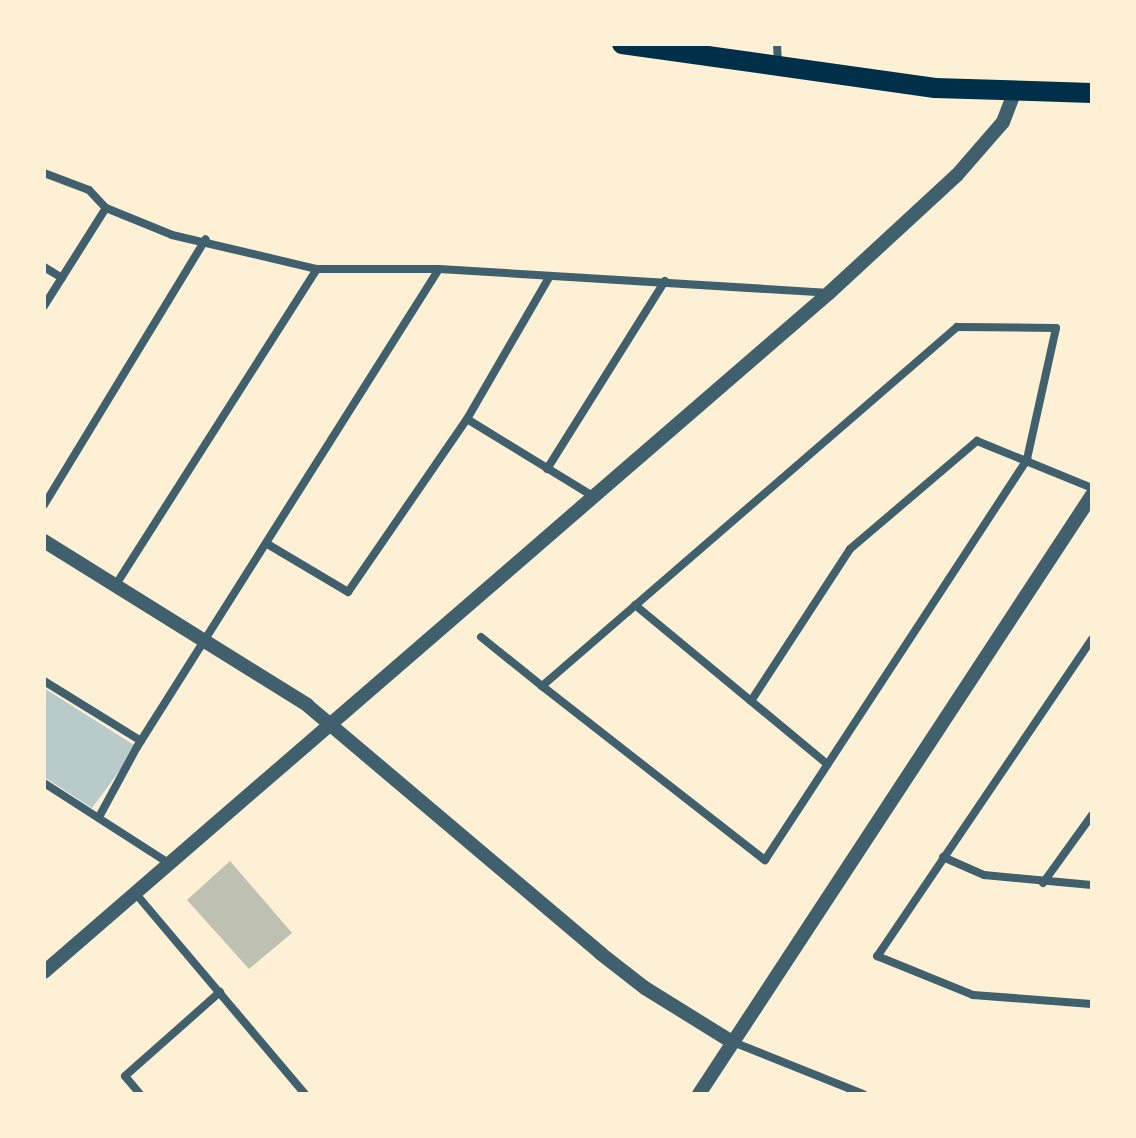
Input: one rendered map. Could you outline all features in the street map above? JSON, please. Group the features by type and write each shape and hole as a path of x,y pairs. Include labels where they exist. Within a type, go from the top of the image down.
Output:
{"main road":[{"path":"622,44 778,70 1014,94 1092,93"}],"street":[{"path":"777,44 778,70"},
{"path":"44,972 591,495 829,293 957,175 1003,122 1014,94"},
{"path":"44,173 89,190 106,208 172,235 206,239 317,269 439,269 829,293"},
{"path":"44,306 106,208"},
{"path":"44,505 206,239"},
{"path":"44,267 62,278"},
{"path":"115,586 317,269"},
{"path":"99,817 141,741 269,545 439,269"},
{"path":"269,545 348,592 467,419 550,276"},
{"path":"547,469 665,281"},
{"path":"481,637 542,686 765,860 1027,459 1056,328 957,327 542,686"},
{"path":"467,419 591,495"},
{"path":"751,701 850,549 977,441 1092,488"},
{"path":"699,1094 1092,495"},
{"path":"44,541 207,640 329,722 645,988 732,1042 863,1094"},
{"path":"635,605 827,764"},
{"path":"1092,639 877,956 973,995 1022,1003 1092,1004"},
{"path":"44,681 141,741"},
{"path":"44,783 170,864"},
{"path":"1043,883 1092,815"},
{"path":"943,857 984,875 1043,883 1092,885"},
{"path":"136,894 305,1094"},
{"path":"140,1094 125,1076 220,992"}],"shaded area":[{"path":"44,688 137,747 92,808 44,777"}],"building":[{"path":"230,861 292,933 249,969 187,900"}]}
